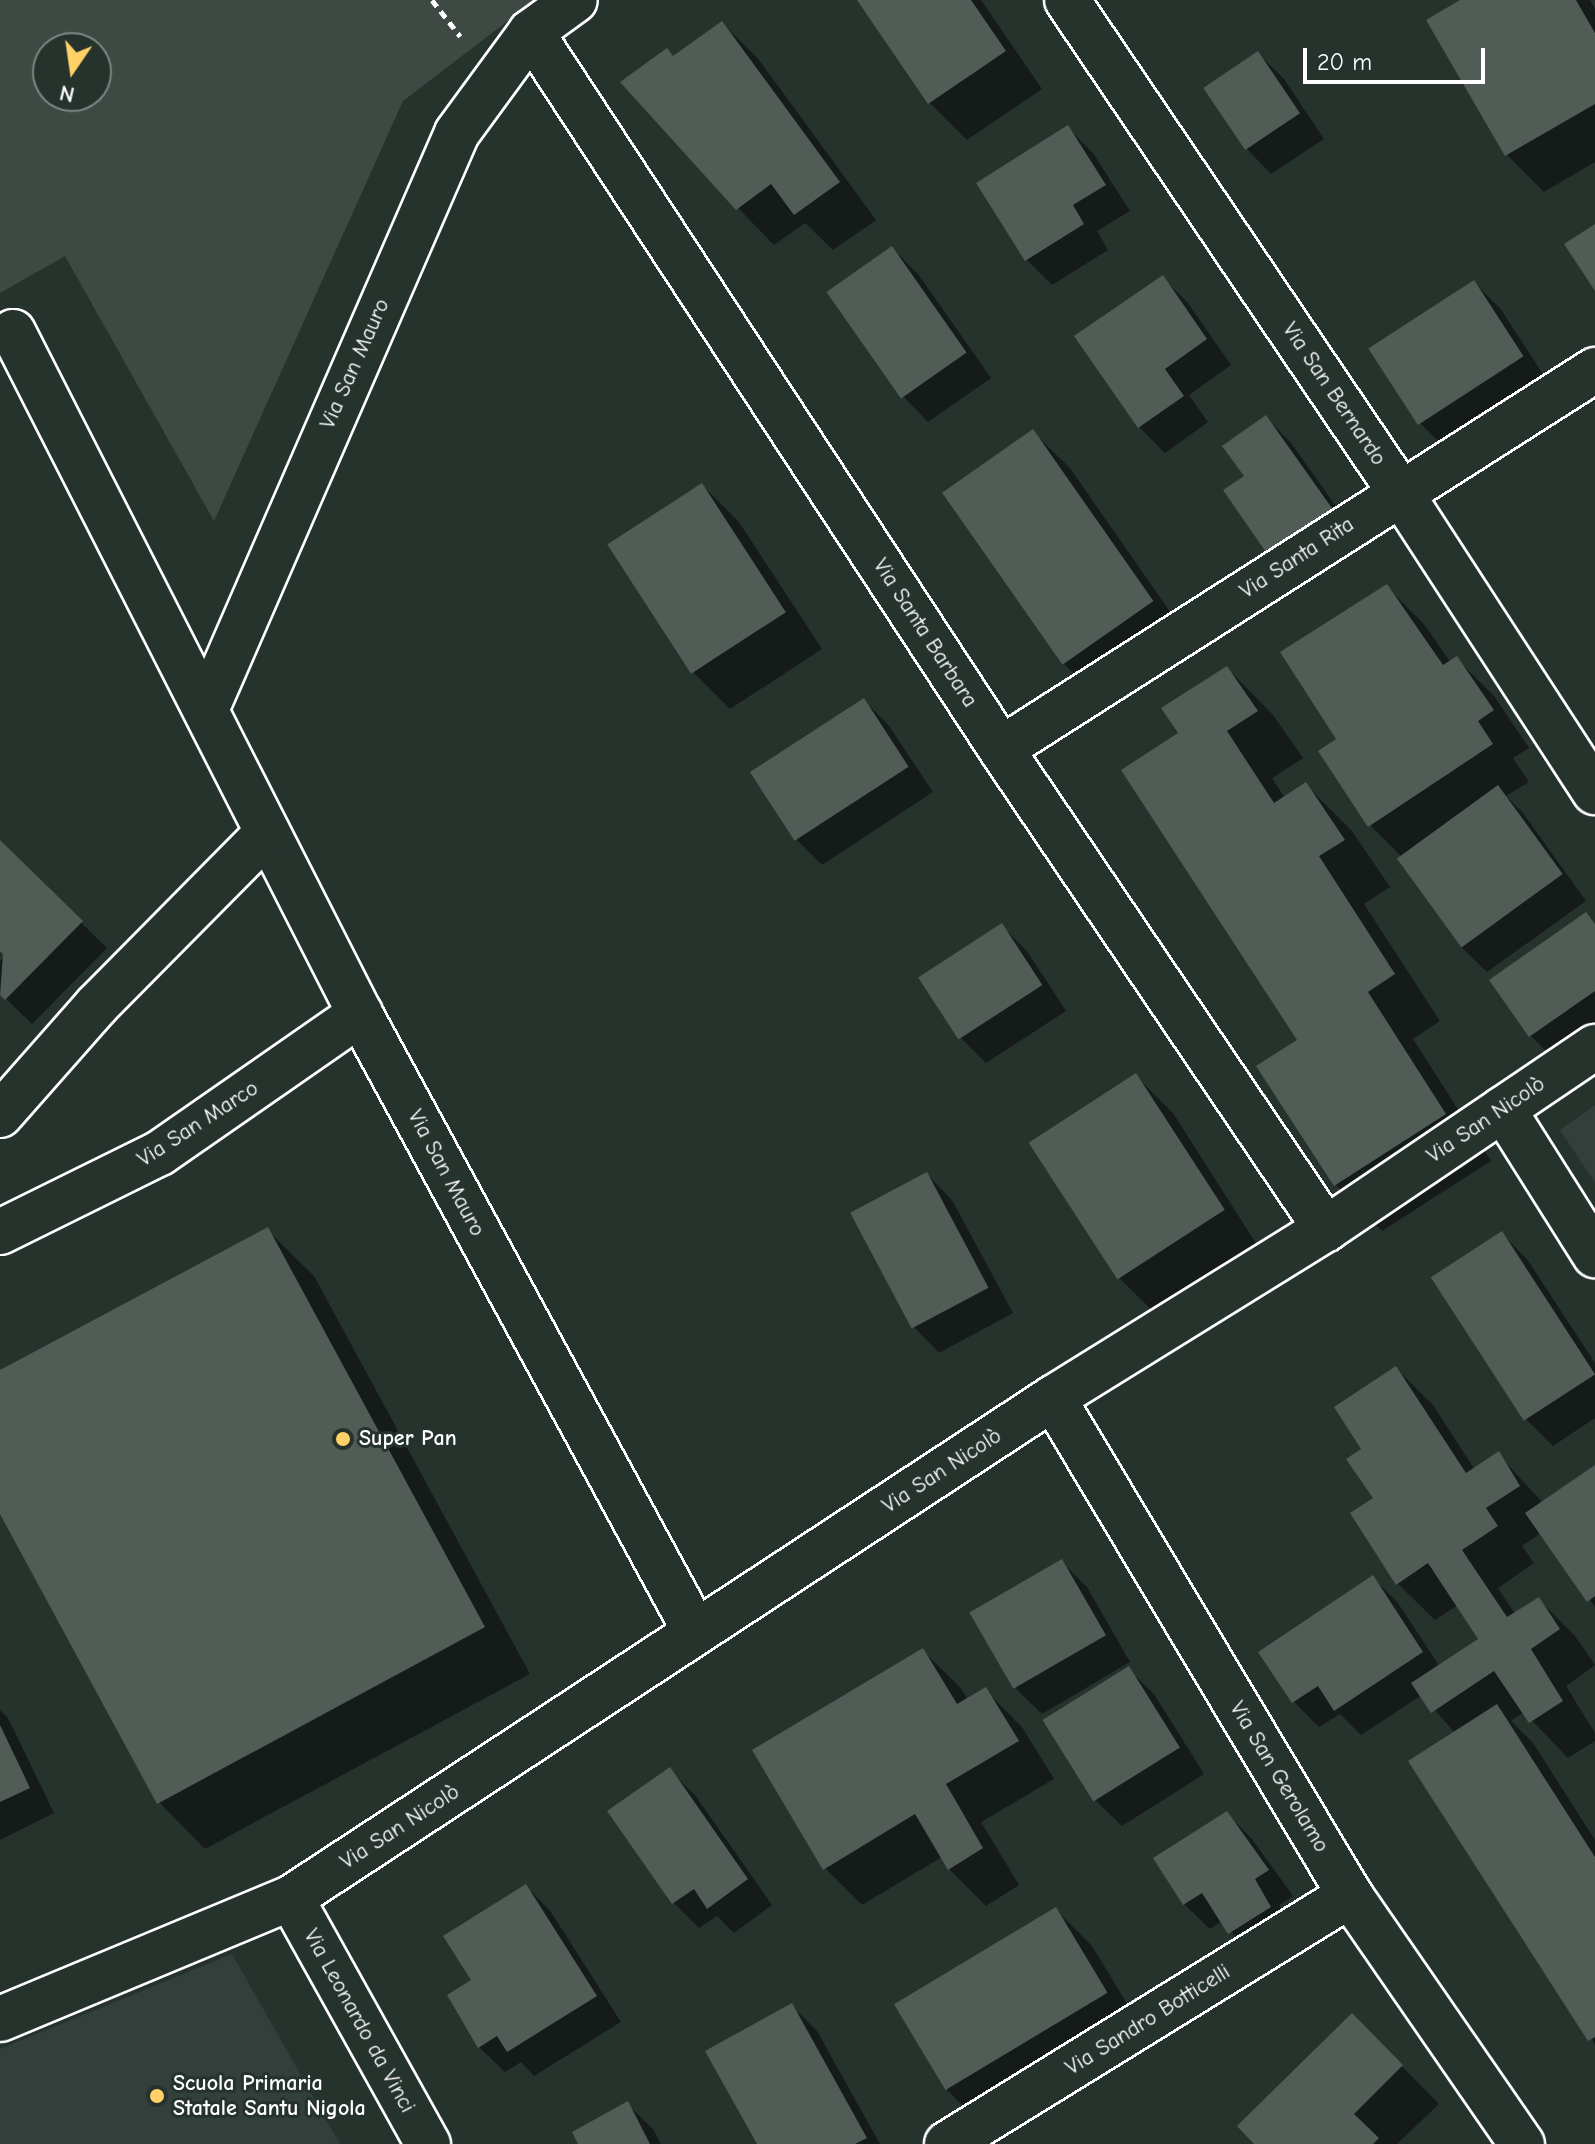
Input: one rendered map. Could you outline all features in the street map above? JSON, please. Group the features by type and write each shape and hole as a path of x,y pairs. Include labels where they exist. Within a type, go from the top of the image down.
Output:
{"street":[{"name":"Via San Mauro","path":"206,710 457,133 531,32 575,0"},
{"name":"Via San Bernardo","path":"1067,0 1400,492 1595,792"},
{"name":"Via Santa Barbara","path":"531,32 1001,749 1326,1229"},
{"name":"Via San Mauro","path":"13,332 360,1014 695,1631"},
{"name":"Via Santa Rita","path":"1001,749 1595,370"},
{"path":"0,1115 97,1005 267,833"},
{"name":"Via San Marco","path":"9,1215 160,1153 360,1014"},
{"name":"Via San Nicolò","path":"0,2019 291,1898 1053,1398 1326,1229 1595,1047"},
{"path":"1503,1109 1595,1255"},
{"name":"Via San Gerolamo","path":"1053,1398 1350,1895 1522,2144"},
{"name":"Via Sandro Botticelli","path":"947,2144 1350,1895"},
{"name":"Via Leonardo da Vinci","path":"291,1898 428,2144"}],"shaded area":[{"path":"0,0 535,0 403,101 214,521 65,256 0,293"},
{"path":"1595,1105 1595,1183 1560,1130"},
{"name":"Scuola Primaria Statale Santu Nigola","path":"232,1954 340,2144 0,2144 0,2049"}],"building":[{"path":"857,0 971,0 1006,51 928,104"},
{"path":"1460,0 1576,0 1595,33 1595,104 1505,156 1426,20"},
{"path":"722,21 840,182 794,215 771,184 736,210 620,82 667,48 673,56"},
{"path":"1258,51 1300,113 1245,150 1203,88"},
{"path":"1068,125 1106,185 1073,205 1084,224 1025,261 976,183"},
{"path":"1595,224 1595,291 1564,244"},
{"path":"892,246 967,352 901,398 826,292"},
{"path":"1163,275 1207,339 1165,369 1184,396 1138,428 1074,336"},
{"path":"1474,280 1524,356 1418,425 1368,349"},
{"path":"1266,415 1334,511 1268,555 1223,490 1244,476 1222,446"},
{"path":"1033,429 1153,601 1063,665 942,493"},
{"path":"702,483 786,612 691,674 607,545"},
{"path":"1387,584 1443,665 1457,656 1494,710 1478,721 1493,744 1368,827 1318,751 1336,739 1280,652"},
{"path":"1227,666 1258,711 1227,731 1274,803 1306,782 1345,840 1319,856 1395,974 1368,992 1446,1114 1334,1186 1256,1066 1297,1040 1121,770 1178,733 1161,708"},
{"path":"864,698 909,767 795,841 750,772"},
{"path":"1498,785 1563,874 1462,947 1397,858"},
{"path":"0,840 83,921 5,1000 0,995 3,954 0,951"},
{"path":"1586,912 1595,924 1595,991 1529,1037 1489,980"},
{"path":"1002,923 1042,985 958,1040 918,977"},
{"path":"1136,1073 1225,1210 1117,1279 1029,1143"},
{"path":"927,1172 989,1288 912,1329 850,1213"},
{"path":"268,1227 485,1627 157,1804 0,1514 0,1370"},
{"path":"1502,1231 1595,1374 1524,1421 1431,1277"},
{"path":"1396,1366 1466,1473 1499,1451 1520,1486 1486,1508 1498,1526 1462,1550 1507,1617 1539,1597 1560,1629 1531,1649 1563,1701 1529,1723 1494,1671 1431,1713 1411,1683 1478,1639 1428,1563 1396,1585 1350,1513 1373,1498 1346,1459 1361,1449 1334,1407"},
{"path":"1595,1465 1595,1596 1587,1602 1525,1513"},
{"path":"1062,1559 1106,1635 1013,1689 969,1612"},
{"path":"1373,1575 1423,1652 1334,1711 1318,1686 1292,1703 1258,1652"},
{"path":"923,1648 957,1704 986,1687 1019,1741 946,1784 983,1848 948,1870 915,1814 823,1870 752,1750"},
{"path":"1129,1666 1180,1747 1093,1801 1042,1720"},
{"path":"1497,1704 1595,1857 1595,2037 1588,2041 1408,1761"},
{"path":"0,1725 30,1788 0,1802"},
{"path":"670,1767 748,1879 707,1909 694,1889 672,1904 607,1811"},
{"path":"1227,1811 1269,1870 1255,1879 1271,1907 1228,1934 1202,1893 1183,1905 1153,1858"},
{"path":"526,1884 597,1996 507,2052 497,2036 478,2048 447,1995 471,1980 443,1936"},
{"path":"1056,1907 1108,1993 945,2090 894,2004"},
{"path":"792,2003 867,2138 855,2144 757,2144 705,2051"},
{"path":"1352,2013 1403,2065 1354,2114 1379,2138 1373,2144 1254,2144 1237,2126"},
{"path":"628,2101 650,2144 578,2144 572,2132"}],"place":[{"name":"Super Pan","path":"343,1439"},
{"name":"Scuola Primaria Statale Santu Nigola","path":"157,2096"}]}
